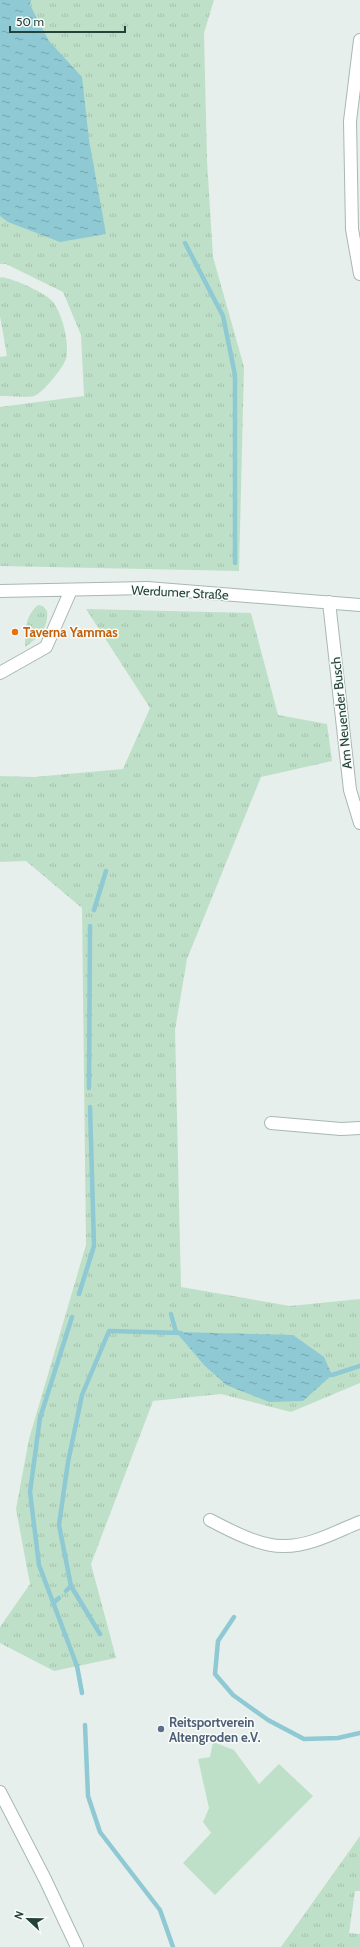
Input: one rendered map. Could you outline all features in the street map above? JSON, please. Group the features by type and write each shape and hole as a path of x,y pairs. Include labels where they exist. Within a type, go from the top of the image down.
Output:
{"street":[{"path":"360,40 350,121 352,229 360,274"},
{"name":"Werdumer Straße","path":"0,591 147,588 360,605"},
{"path":"0,673 46,647 71,590"},
{"name":"Am Neuender Busch","path":"329,602 350,790 360,823"},
{"path":"271,1123 341,1129 360,1128"},
{"path":"210,1520 229,1530 264,1543 280,1546 294,1546 321,1539 360,1522"},
{"path":"0,1792 45,1879 77,1947"}],"green space":[{"path":"0,0 214,0 204,33 207,161 213,257 244,367 239,571 0,566 0,407 84,396 81,335 63,292 6,264 0,264"},
{"path":"2,277 14,280 40,292 50,299 58,310 64,327 67,345 66,359 52,380 38,394 31,397 0,396 0,357 7,356 0,316 0,278"},
{"path":"38,605 43,606 47,611 46,623 42,632 25,647 28,619 30,614"},
{"path":"86,609 251,613 278,715 327,724 332,761 261,777 187,959 175,1030 181,1287 290,1306 360,1299 360,1383 291,1412 221,1394 153,1401 91,1564 116,1658 54,1671 0,1643 0,1627 30,1584 16,1509 29,1439 86,1245 82,908 26,861 0,862 0,776 34,777 123,769 150,708"},
{"path":"213,1742 234,1750 259,1784 279,1764 313,1796 215,1895 183,1863 211,1833 203,1822 209,1808 198,1759 210,1757"},
{"path":"360,1836 360,1891 355,1891 349,1933 360,1934 360,1947 281,1947"}],"water":[{"path":"0,0 31,0 30,5 49,41 82,77 89,140 106,234 60,242 8,222 0,216"},
{"path":"176,1332 293,1335 324,1357 332,1375 303,1401 269,1402 226,1385 204,1365"}],"waterway":[{"path":"185,243 223,316 235,375 235,563"},
{"path":"94,910 106,871"},
{"path":"89,1088 90,926"},
{"path":"79,1294 94,1246 90,1107"},
{"path":"171,1314 176,1332"},
{"path":"72,1317 40,1418 30,1492 39,1565 77,1666 82,1693"},
{"path":"66,1591 71,1586 59,1525 68,1462 82,1395 109,1331 181,1333"},
{"path":"327,1374 332,1375 360,1366"},
{"path":"71,1586 100,1634"},
{"path":"53,1603 59,1598"},
{"path":"234,1617 218,1641 215,1674 233,1695 268,1720 304,1739 338,1738 360,1733"},
{"path":"85,1725 88,1796 100,1832 160,1910 173,1947"}],"place":[{"name":"Taverna Yammas","path":"15,632"},
{"name":"Reitsportverein Altengroden e.V.","path":"161,1729"}]}
